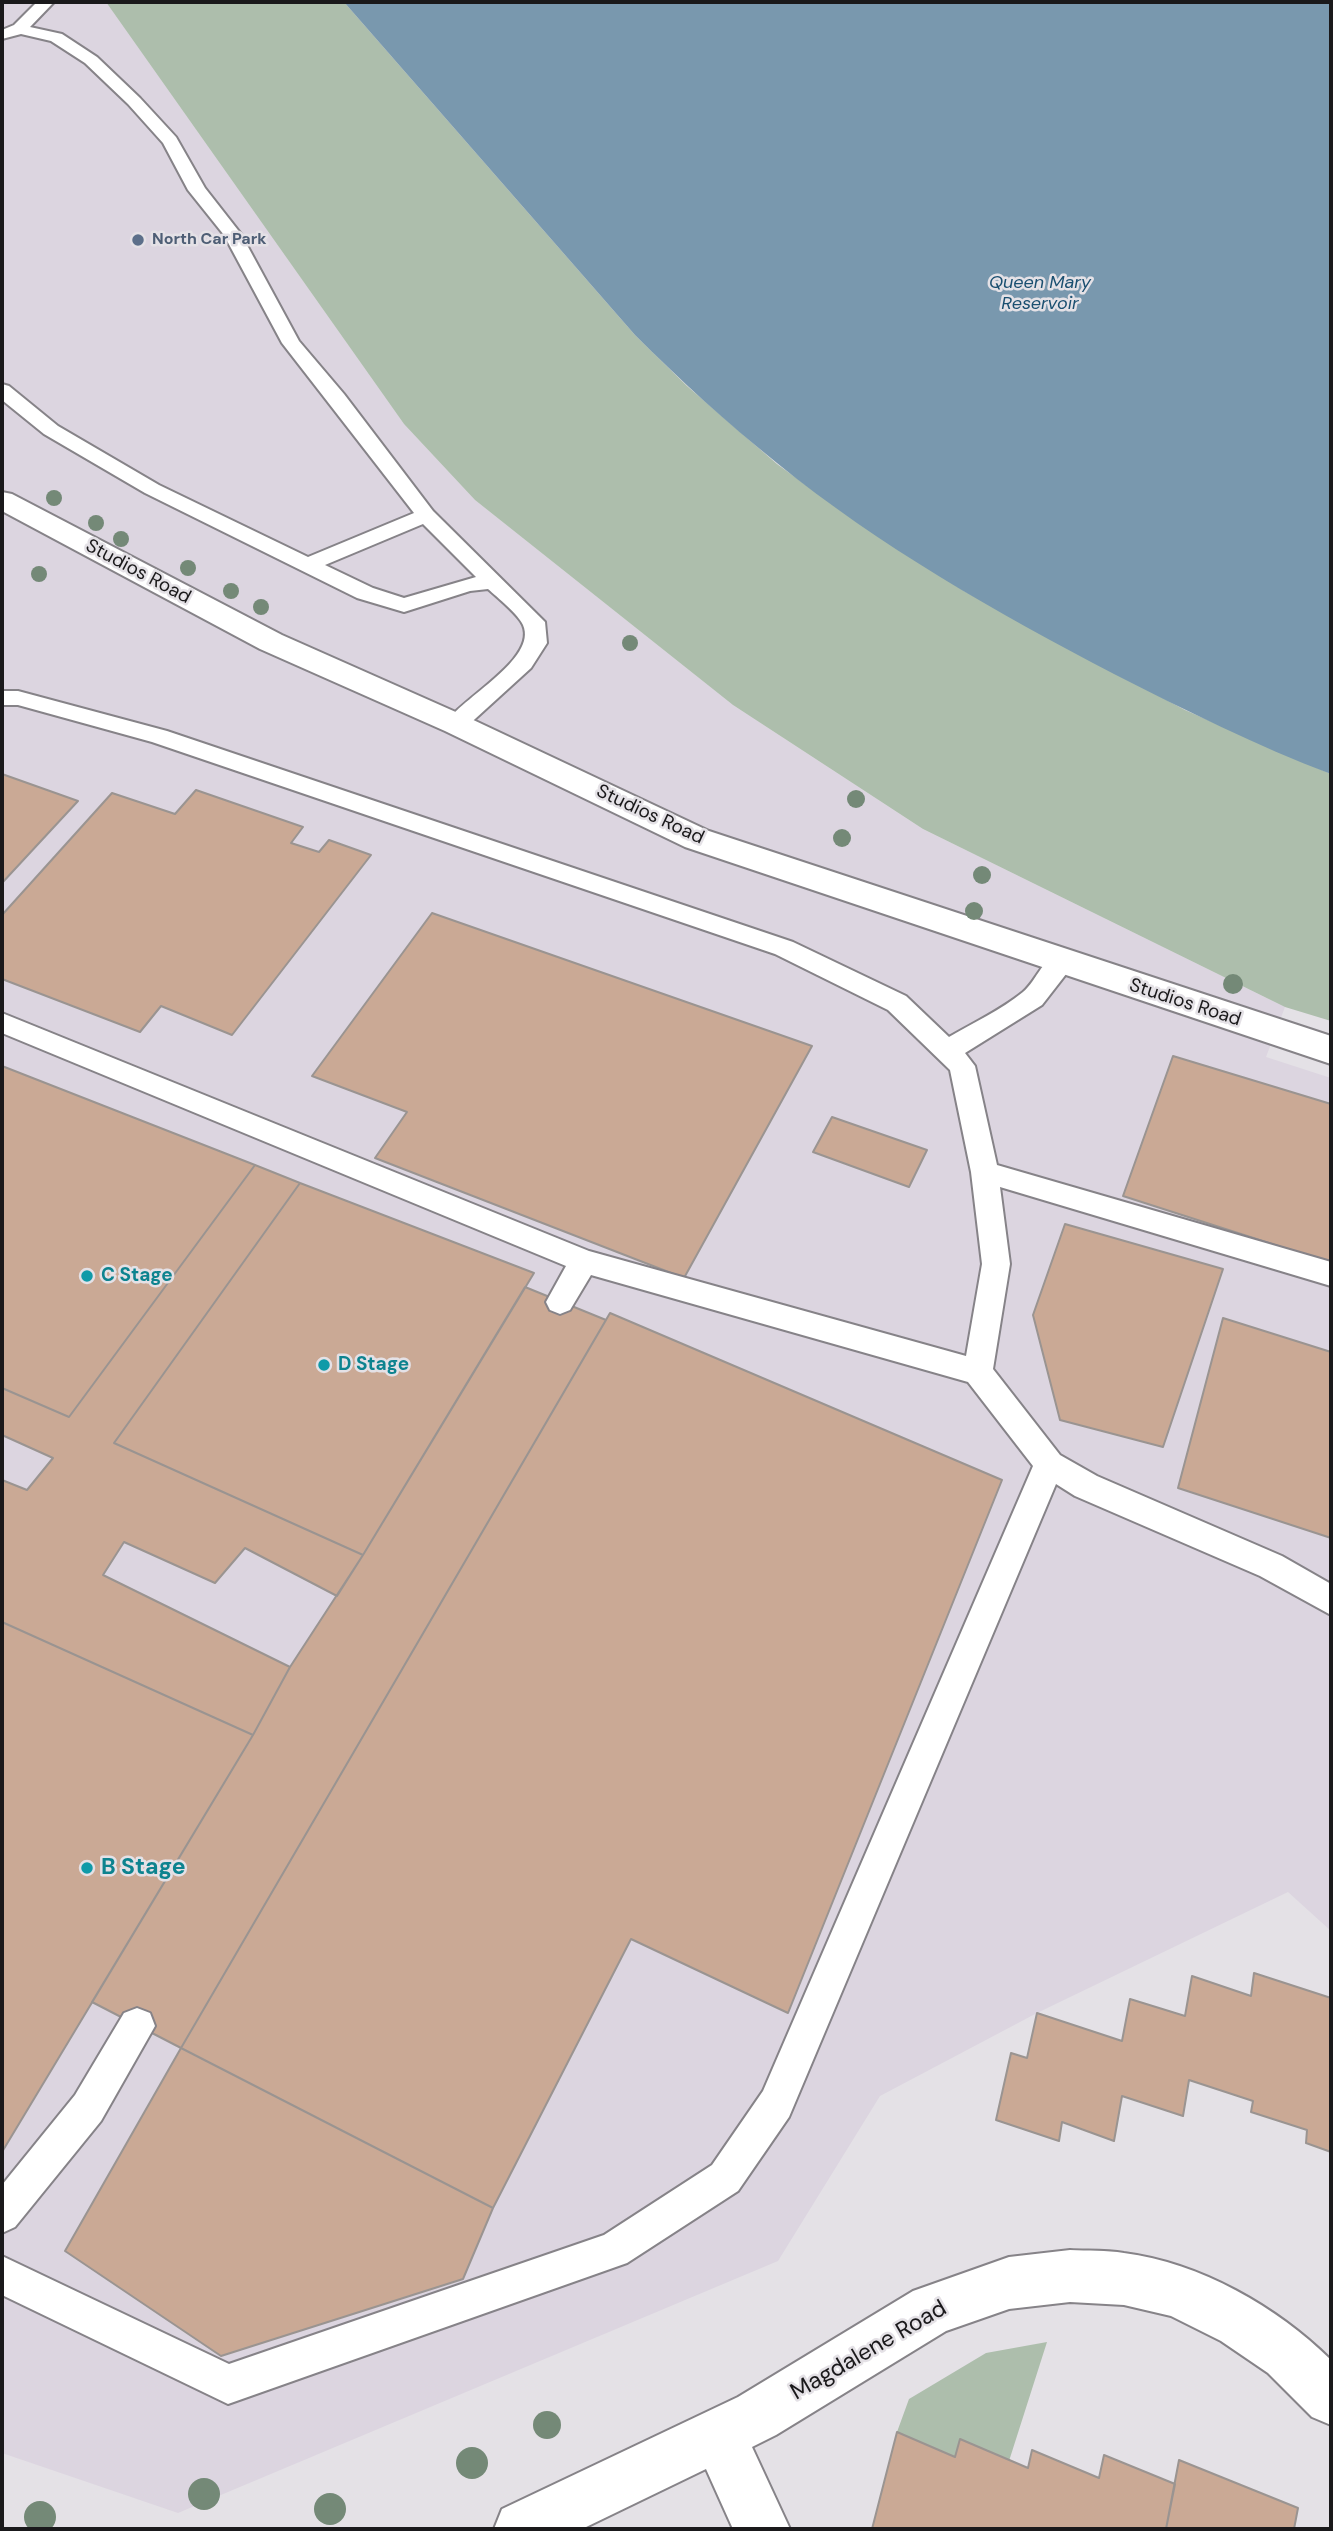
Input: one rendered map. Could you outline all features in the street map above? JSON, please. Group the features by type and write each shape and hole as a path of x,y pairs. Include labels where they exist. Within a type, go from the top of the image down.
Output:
{"street":[{"name":"Studios Road","path":"2,500 271,642 456,724 697,839 1331,1050"},
{"name":"Magdalene Road","path":"522,2529 757,2416 932,2310 1009,2283 1070,2276 1124,2279 1177,2291 1240,2322 1287,2354 1331,2398"},
{"path":"718,2435 762,2529"}],"lane":[{"path":"2,36 18,29 46,2"},
{"path":"18,29 55,37 91,60 134,101 170,141 197,190 232,234 291,343 337,398 426,516 534,622 536,643 523,663 456,724"},
{"path":"2,390 51,430 152,489 365,593 404,605 468,584 493,582"},
{"path":"308,565 426,516"},
{"path":"2,698 18,698 159,736 783,948 898,1003 962,1066 985,1172 996,1264 978,1372"},
{"path":"947,1051 1033,998 1061,962"},
{"path":"2,1023 584,1261 978,1372 1049,1464 1086,1486 1271,1566 1331,1601"},
{"path":"985,1172 1331,1274"},
{"path":"560,1302 584,1261"},
{"path":"2,2275 228,2384 614,2250 725,2178 776,2104 1049,1464"},
{"path":"2,2214 88,2108 137,2025"}],"shaded area":[{"path":"2,2 106,2 404,424 475,500 733,705 923,829 1285,1007 1266,1057 1331,1078 1331,1931 1288,1892 1037,2013 880,2096 778,2261 178,2513 2,2453"}],"green space":[{"path":"106,2 344,2 635,335 687,386 777,464 847,515 964,591 1185,710 1331,774 1331,1021 1285,1007 923,829 733,705 475,500 404,424"},
{"path":"1047,2342 1009,2461 960,2439 955,2457 897,2432 909,2399 986,2353"}],"water":[{"name":"Queen Mary Reservoir","path":"344,2 1331,2 1331,774 1194,714 1026,627 898,550 777,463 704,401 635,335"}],"building":[{"path":"2,774 78,801 2,883"},
{"path":"196,790 303,827 291,843 319,852 329,840 371,855 232,1035 161,1006 140,1032 2,979 2,915 112,793 175,814"},
{"path":"432,913 812,1046 684,1278 375,1158 407,1112 312,1076"},
{"path":"1173,1056 1331,1104 1331,1263 1123,1196"},
{"name":"C Stage","path":"2,1066 255,1165 69,1417 2,1388"},
{"path":"832,1117 927,1150 909,1187 813,1152"},
{"path":"255,1165 300,1183 114,1443 363,1555 337,1596 245,1548 215,1583 124,1542 103,1575 290,1667 253,1735 2,1622 2,1480 27,1490 53,1458 2,1435 2,1388 69,1417"},
{"name":"D Stage","path":"300,1183 534,1273 363,1555 114,1443"},
{"path":"1065,1224 1223,1269 1163,1447 1060,1420 1033,1315"},
{"path":"525,1287 606,1320 181,2048 92,2002 253,1735 290,1667 363,1555"},
{"path":"610,1313 1002,1480 788,2013 631,1939 493,2208 181,2048"},
{"path":"1223,1318 1331,1352 1331,1538 1178,1488"},
{"name":"B Stage","path":"2,1622 253,1735 2,2152"},
{"path":"1254,1973 1331,1998 1331,2152 1306,2143 1307,2130 1251,2112 1253,2101 1189,2080 1183,2116 1122,2096 1114,2141 1062,2122 1059,2141 996,2120 1011,2053 1027,2058 1037,2013 1122,2041 1130,1999 1185,2016 1192,1976 1251,1996"},
{"path":"181,2048 493,2208 463,2279 221,2356 65,2251"},
{"path":"897,2432 955,2457 960,2439 1028,2468 1032,2450 1099,2478 1104,2455 1175,2484 1166,2529 872,2529"},
{"path":"1179,2460 1298,2508 1294,2529 1166,2529"}],"place":[{"name":"North Car Park","path":"138,240"},
{"name":"C Stage","path":"87,1276"},
{"name":"D Stage","path":"324,1365"},
{"name":"B Stage","path":"87,1868"}]}
